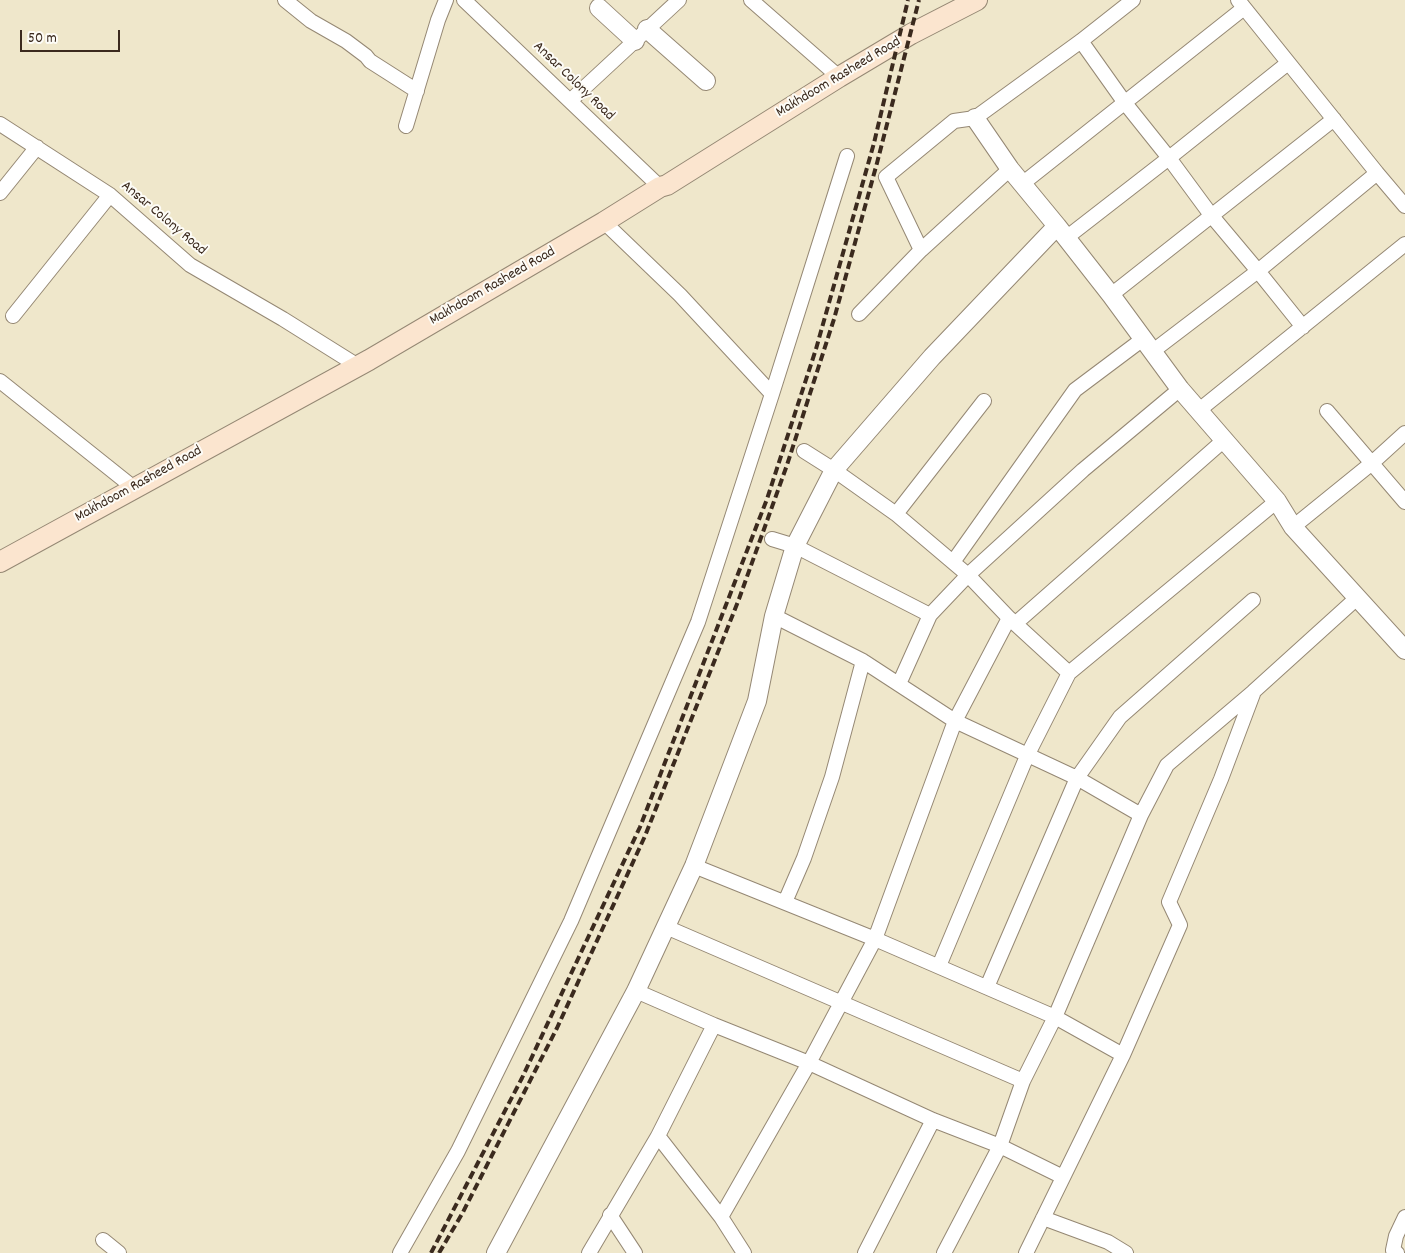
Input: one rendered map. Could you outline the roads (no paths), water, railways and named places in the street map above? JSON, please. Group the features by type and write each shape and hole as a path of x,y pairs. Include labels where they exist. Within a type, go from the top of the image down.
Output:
{"main road":[{"name":"Makhdoom Rasheed Road","path":"0,562 358,366 604,222 660,187 667,185 911,34 977,0"}],"street":[{"path":"285,0 300,13 346,41 370,61 417,91"},
{"path":"406,126 438,20 446,0"},
{"name":"Ansar Colony Road","path":"464,0 660,187"},
{"path":"570,101 679,0"},
{"path":"751,0 839,77"},
{"path":"921,250 886,177 954,121 975,118 1081,41 1133,0"},
{"path":"1022,184 1125,102 1241,4 1405,206"},
{"path":"599,8 706,81"},
{"path":"1081,41 1211,215 1304,327"},
{"path":"496,1253 636,991 694,866 757,701 774,616 795,546 834,470 932,357 1062,232 1169,158 1288,63"},
{"path":"975,118 1010,169 1062,232 1180,390 1276,502 1293,526 1405,650"},
{"path":"1111,296 1334,119"},
{"name":"Ansar Colony Road","path":"0,124 110,195 190,265 358,366"},
{"path":"0,193 37,147"},
{"path":"400,1253 458,1151 571,921 698,622 847,156"},
{"path":"859,314 921,250 1010,169"},
{"path":"953,562 1075,390 1148,345 1258,271 1377,173"},
{"path":"13,316 110,195"},
{"path":"604,222 680,295 772,394"},
{"path":"1198,411 1405,244"},
{"path":"0,382 134,488"},
{"path":"899,684 930,616 968,575 1084,470 1180,390"},
{"path":"896,514 984,400"},
{"path":"1327,411 1405,502"},
{"path":"1293,526 1372,464 1405,433"},
{"path":"721,1217 809,1063 875,939 955,721 1013,620 1223,441"},
{"path":"804,451 896,514 968,575 1069,673"},
{"path":"939,966 1027,756 1069,673 1276,502"},
{"path":"772,539 795,546 930,616"},
{"path":"944,1253 1000,1146 1023,1081 1055,1017 1141,815 1167,765 1254,692 1358,597"},
{"path":"987,987 1077,778 1120,717 1253,600"},
{"path":"774,616 863,661 955,721 1077,778 1141,815"},
{"path":"785,902 804,858 832,777 863,661"},
{"path":"1026,1253 1123,1055 1180,925 1169,902 1221,779 1254,692"},
{"path":"694,866 875,939 987,987 1055,1017 1123,1055"},
{"path":"666,926 1023,1081"},
{"path":"636,991 809,1063 933,1120 1000,1146 1063,1177"},
{"path":"590,1253 610,1215 658,1136 714,1025"},
{"path":"865,1253 933,1120"},
{"path":"658,1136 721,1217 744,1253"},
{"path":"610,1215 635,1253"},
{"path":"1397,1253 1393,1250 1396,1236 1405,1217"},
{"path":"1043,1218 1104,1248 1126,1253"},
{"path":"103,1240 119,1253"}],"railway":[{"path":"431,1253 522,1078 640,827 767,499 816,349 874,143 908,0"},
{"path":"439,1253 462,1214 557,1028 645,836 739,599 787,465 834,319 919,0"}]}
